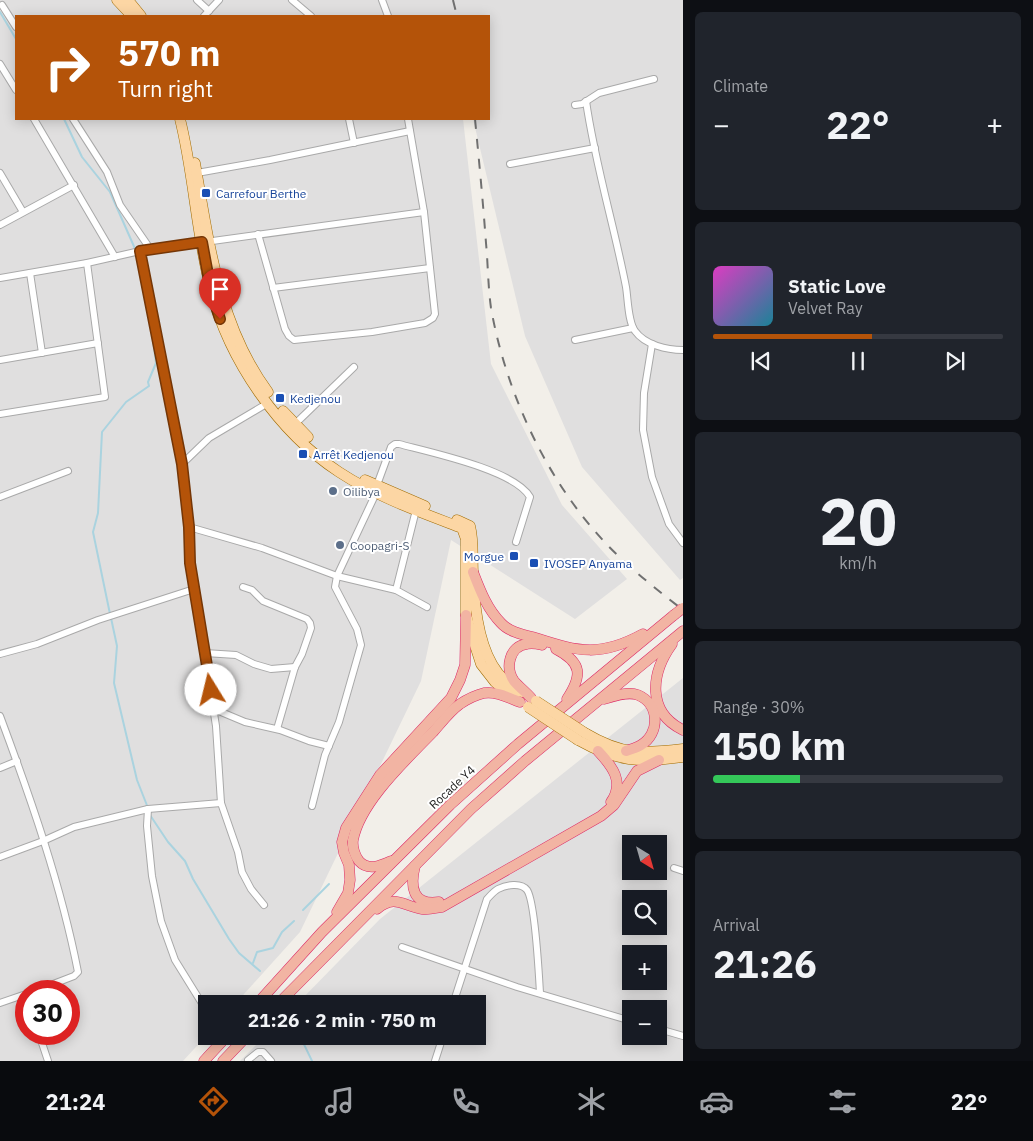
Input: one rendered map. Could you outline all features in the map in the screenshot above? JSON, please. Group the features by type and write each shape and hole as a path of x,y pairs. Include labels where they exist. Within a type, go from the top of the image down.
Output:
{"highway":[{"path":"473,572 489,607 502,624 517,632 567,648 589,651 611,648 628,642 664,623"},
{"name":"Rocade Y4","path":"265,995 322,932 450,805 561,708 683,608"},
{"path":"322,932 348,893 350,880 349,865 342,842 346,828 380,776 451,698 460,680 465,665 466,615"},
{"path":"287,995 485,797 525,761 681,632"},
{"path":"681,632 666,652 659,667 656,680 656,695 659,709 665,717 683,730"},
{"path":"529,702 513,680 509,664 510,657 516,648 526,644 540,644 557,649 567,655 576,666 578,676 575,686 561,708"},
{"path":"394,860 370,868 361,863 355,855 352,842 356,828 366,809 387,781 459,705 484,693 495,693 529,702"},
{"path":"596,702 613,696 637,695 647,701 653,710 656,722 654,731 641,746 626,751"},
{"path":"416,864 412,879 414,892 424,901 431,903 439,902 595,815 609,804 618,786 615,772 598,751"},
{"path":"342,939 379,907 389,901 399,901 421,909 433,909 442,907 490,880 606,812 619,799 638,771 659,760"},
{"path":"204,1061 218,1045"},
{"path":"223,1061 238,1045"}],"main road":[{"path":"117,0 131,15"},
{"path":"128,0 140,15"},
{"path":"180,120 205,242 228,316 248,361 277,404 312,442 340,464 377,489 416,510 462,528 466,540 466,615 481,664 495,682 582,736 598,751 638,761 683,757"},
{"path":"186,120 197,172 211,291 220,319 241,365 288,427 322,459 338,471 377,489 470,526 474,539 473,572 480,636 498,674 529,702"},
{"path":"582,736 626,751 647,753 683,749"}],"street":[{"path":"10,0 1,6 15,27"},
{"path":"197,0 209,11"},
{"path":"205,15 219,0"},
{"path":"292,0 310,15"},
{"path":"382,0 388,15"},
{"path":"0,64 15,88"},
{"path":"575,105 586,101 598,93 654,79"},
{"path":"586,101 616,238 633,328 642,338 652,344 683,350"},
{"path":"35,120 115,257"},
{"path":"75,120 107,172 120,205 151,250"},
{"path":"349,120 354,143"},
{"path":"258,234 284,329 294,340 372,332 425,323 433,318 435,314 424,212 408,120"},
{"path":"197,172 410,131"},
{"path":"510,164 595,148"},
{"path":"0,173 23,212"},
{"path":"0,225 74,185"},
{"path":"0,278 30,274 140,251 424,212"},
{"path":"140,251 182,464 189,527 190,563 214,709 221,803 238,852 242,872 256,897 264,905"},
{"path":"0,414 105,397 87,263"},
{"path":"273,288 430,268"},
{"path":"30,274 42,353"},
{"path":"576,340 633,328"},
{"path":"0,360 98,343"},
{"path":"652,344 644,392 643,430 652,477 669,524 683,543"},
{"path":"295,424 354,367"},
{"path":"182,464 209,438 268,403"},
{"path":"312,806 361,645 357,629 335,587 337,576 377,489 391,446 399,444 468,463 515,483 530,497 516,542"},
{"path":"0,497 68,471"},
{"path":"396,590 416,510"},
{"path":"189,527 262,548 337,576 396,590 427,607"},
{"path":"243,587 252,590 263,601 310,623 311,628 302,654 294,667 277,730"},
{"path":"0,654 37,644 98,620 194,590"},
{"path":"205,653 236,655 254,664 271,669 294,667"},
{"path":"214,709 245,722 329,746"},
{"path":"0,716 43,842 72,942 78,972 74,976 64,980"},
{"path":"0,768 17,762"},
{"path":"0,857 43,842 74,826 148,809 221,803"},
{"path":"148,809 147,826 152,876 161,921 175,960 198,997"},
{"path":"674,868 683,871"},
{"path":"456,995 487,899 498,889 512,884 522,886 528,890 532,906 540,993"},
{"path":"402,947 517,987 622,1018"},
{"path":"0,1003 15,998"},
{"path":"667,1031 683,1036"},
{"path":"43,1045 48,1061"},
{"path":"435,1061 440,1045"},
{"path":"248,1060 258,1052 263,1052 271,1061"}],"shaded area":[{"path":"0,0 683,0 683,578 680,580 582,467 525,336 473,120 490,120 490,15 15,15 15,120 463,120 491,364 562,505 627,579 575,619 451,540 421,681 300,932 243,995 198,995 198,1045 183,1061 0,1061"},
{"path":"683,678 683,1061 240,1061 256,1045 486,1045 486,995 306,995 380,919"}],"waterway":[{"path":"0,12 15,37"},
{"path":"64,120 82,157 110,192 136,251"},
{"path":"110,614 93,532 98,513 102,432 126,402 149,386 148,382 156,363 151,324"},
{"path":"111,618 117,646 114,683 137,780 148,808"},
{"path":"150,815 168,842 185,861 193,879 229,939 239,953 260,971"},
{"path":"303,910 329,884"},
{"path":"253,963 257,952 273,948 282,932 294,921"},
{"path":"304,1045 312,1061"}],"railway":[{"path":"453,0 457,15"},
{"path":"475,120 491,308 497,338 516,397 542,453 574,505 593,529 624,562 683,610"}],"place":[{"name":"Carrefour Berthe","path":"206,193"},
{"name":"Kedjenou","path":"280,398"},
{"name":"Arrêt Kedjenou","path":"303,454"},
{"name":"Oilibya","path":"333,491"},
{"name":"Coopagri-S","path":"340,545"},
{"name":"Morgue","path":"514,556"},
{"name":"IVOSEP Anyama","path":"534,563"}],"route":[{"path":"211,690 190,563 189,527 182,464 140,251 202,242 211,291 220,319"}]}
